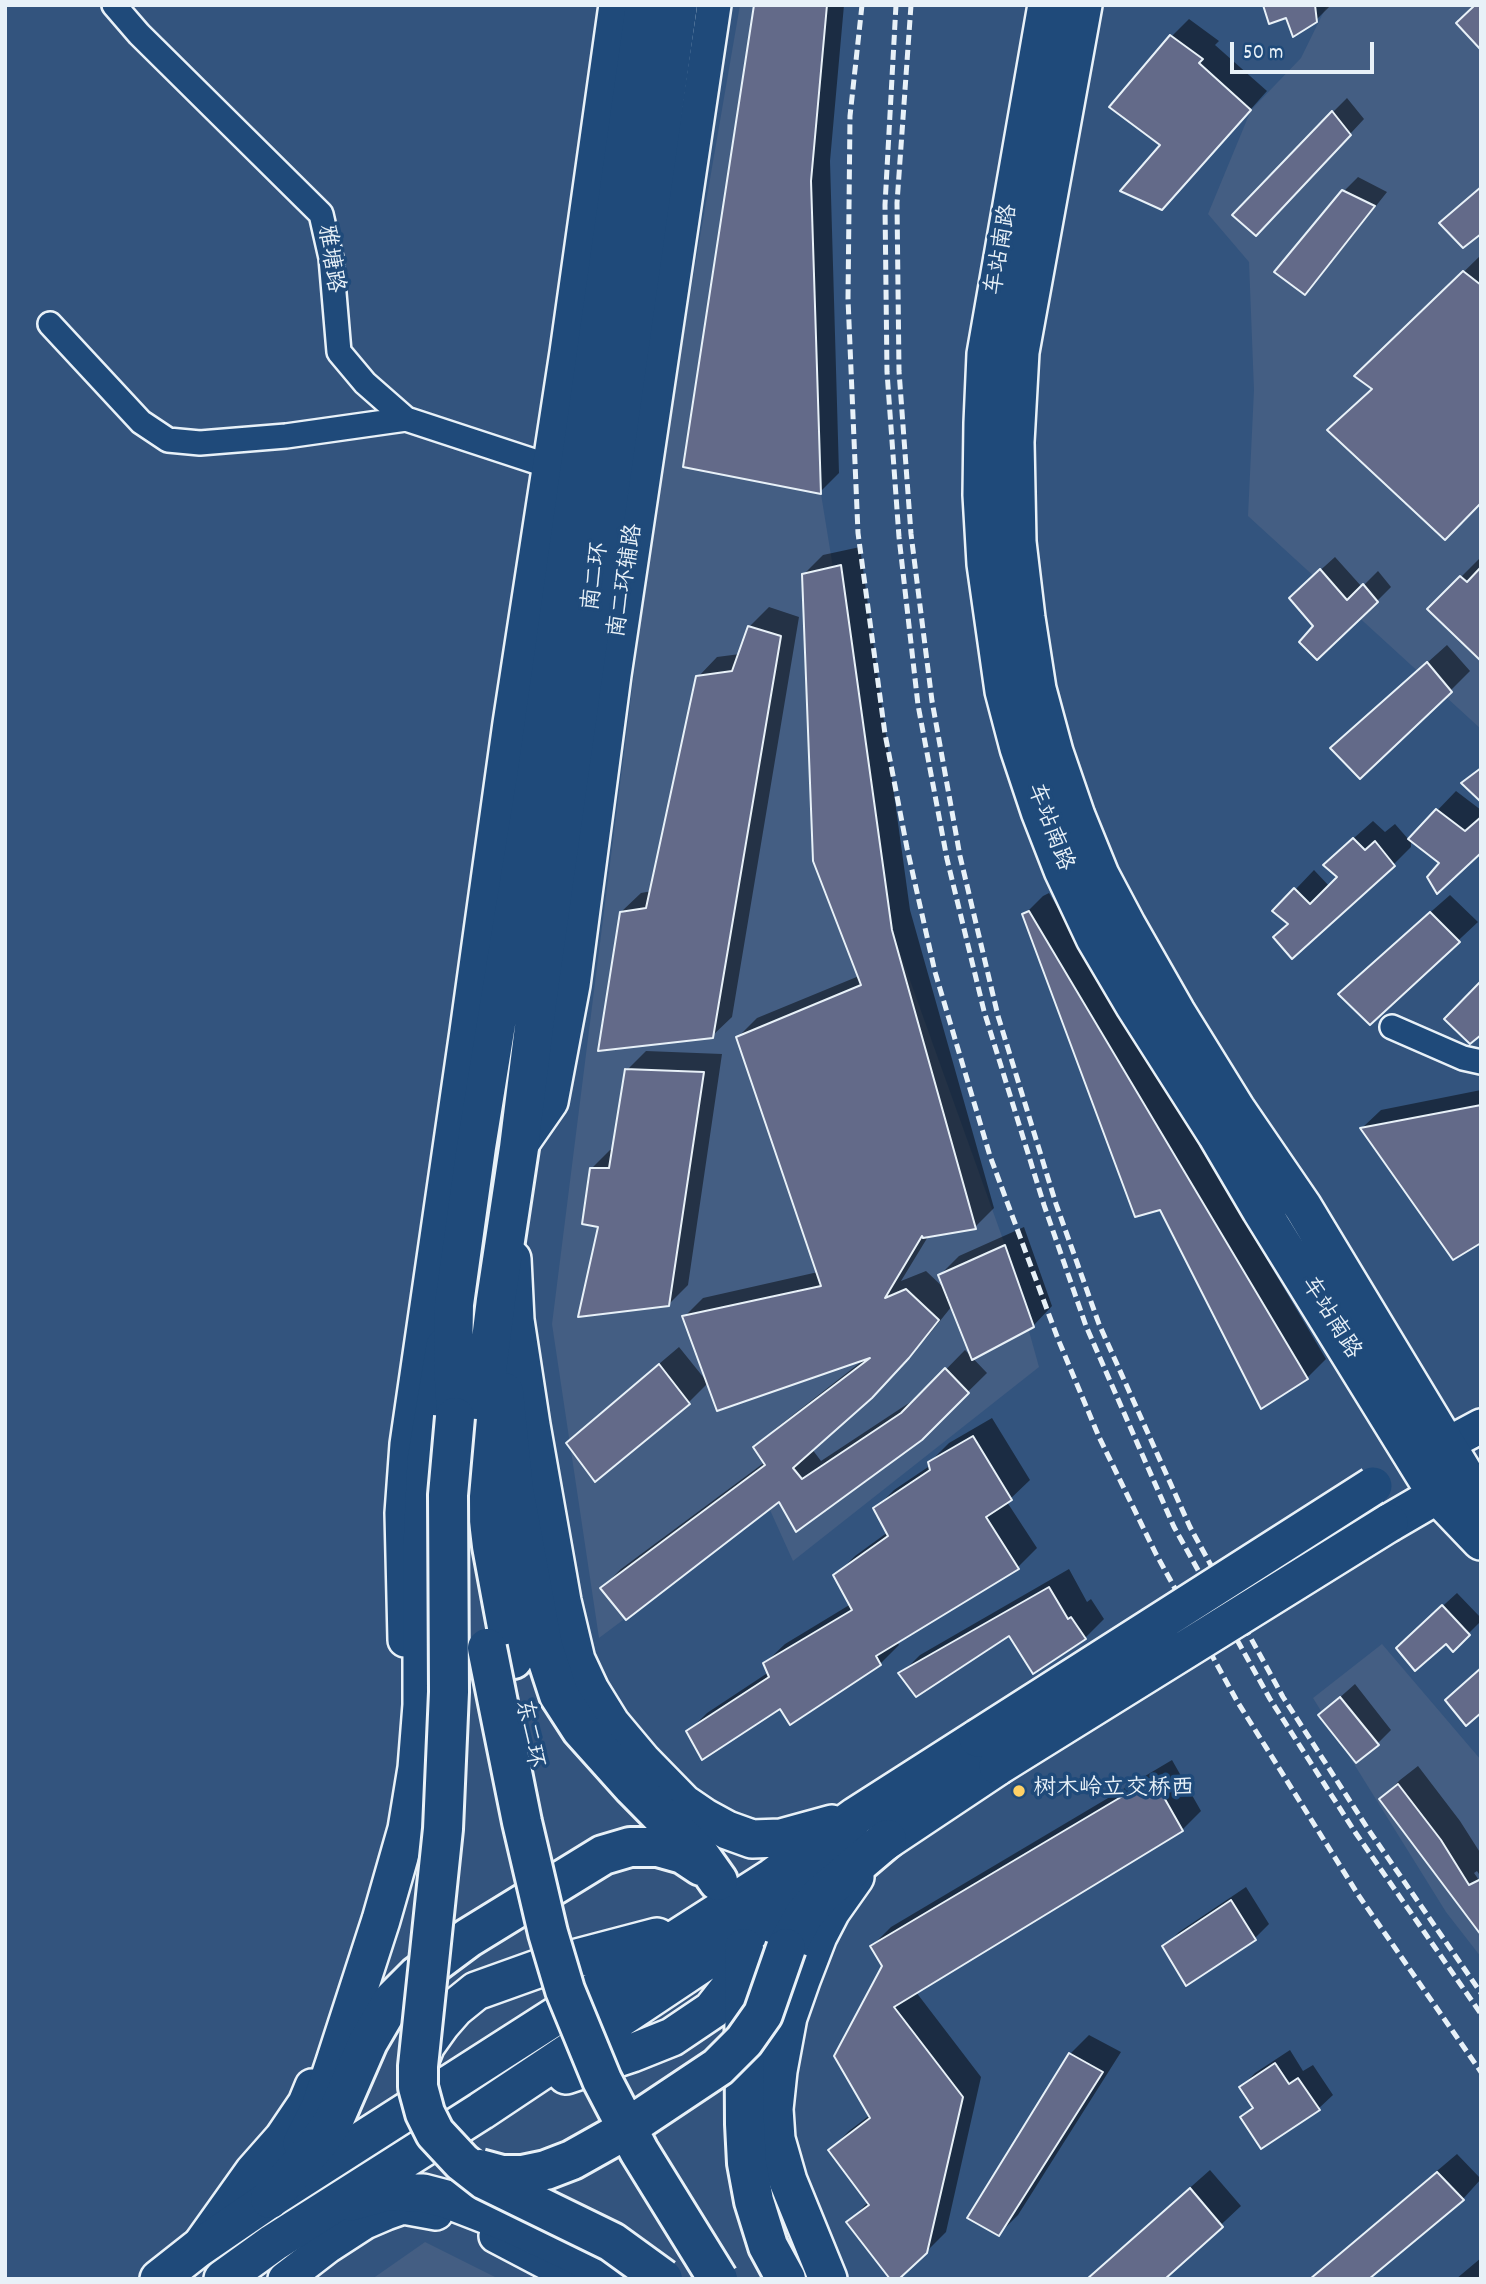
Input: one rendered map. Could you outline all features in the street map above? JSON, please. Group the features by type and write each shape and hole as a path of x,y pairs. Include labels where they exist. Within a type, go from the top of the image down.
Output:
{"highway":[{"name":"南二环","path":"476,1147 540,751 645,5"},
{"name":"南二环","path":"520,1148 542,964 678,5"},
{"name":"东二环","path":"476,1147 454,1304 456,1417 464,1507 490,1661 524,1835 548,1933 585,2040 639,2151 718,2279"},
{"name":"东二环","path":"520,1148 496,1300 481,1419 483,1470 502,1605 555,1870 587,1980 619,2062 671,2157 745,2279"},
{"path":"270,2199 334,2120 369,2042 392,2001 417,1976 468,1938 603,1855 630,1847 658,1846 683,1854 718,1881 699,1854 581,1729 559,1695 551,1676 513,1489 496,1300"},
{"path":"456,1417 448,1495 449,1692 443,1829 418,2087 425,2113 435,2133 462,2162 485,2180 612,2242 663,2279"},
{"path":"462,2162 502,2175 546,2171 614,2137 718,2067 744,2041 763,2014 786,1948 804,1915 821,1895 887,1839"},
{"path":"744,1948 747,2163 754,2200 768,2246 786,2279"}],"main road":[{"path":"197,2249 252,2171 282,2137 305,2103 320,2068 345,1970 397,1816 407,1724 402,1513 407,1444 616,5"},
{"name":"南二环辅路","path":"520,1148 551,1102 573,985 614,675 713,5"},
{"name":"车站南路","path":"1047,5 986,354 982,495 986,564 1004,691 1019,748 1063,870 1096,937 1135,1006 1347,1349 1432,1453 1466,1485 1481,1541"},
{"name":"车站南路","path":"1083,5 1020,352 1015,442 1017,542 1037,689 1076,816 1100,875 1176,1012 1236,1109 1303,1207 1379,1330 1432,1453"},
{"path":"467,1031 476,1147"},
{"path":"511,1207 514,1307 520,1362 562,1601 576,1660 590,1690 611,1724 683,1803 727,1830 752,1839 781,1838 810,1832 856,1816 988,1752 1389,1524 1466,1485"},
{"path":"270,2199 320,2107 381,1920 407,1829 418,1768 422,1706 422,1545 426,1460 454,1304"},
{"path":"223,2279 273,2243 481,2110 887,1839 988,1752 1373,1486 1481,1426"},
{"path":"159,2279 197,2249 270,2199 773,1877 856,1816"},
{"path":"828,2279 788,2181 776,2140 774,2109 778,2071 788,2017 818,1936 831,1911 887,1839"},
{"path":"418,2066 426,2045 441,2024 455,2007 476,1991 543,1967 693,1927"},
{"path":"481,2110 672,2037 712,2010 730,1987 744,1948"},
{"path":"273,2243 347,2204 387,2192 423,2193 446,2199 525,2230 574,2254 615,2279"},
{"path":"273,2243 351,2215 376,2209 403,2207 462,2220 578,2279"},
{"path":"285,2279 365,2222 403,2207"}],"street":[{"name":"雅塘路","path":"114,5 139,34 321,214 331,258 338,352 365,383 406,419 549,466"},
{"path":"50,324 141,422 168,440 200,443 286,436 406,419"},
{"path":"1392,1027 1463,1058 1481,1062"}],"shaded area":[{"path":"740,5 827,5 811,181 821,494 892,930 1005,1245 1039,1367 793,1561 770,1510 599,1638 552,1324 659,475"},
{"path":"1327,5 1481,5 1481,729 1248,516 1254,390 1249,262 1208,214 1251,110 1301,58"},
{"path":"1382,1644 1481,1760 1481,1957 1446,1912 1313,1698"},
{"path":"425,2242 499,2279 372,2279"}],"building":[{"path":"754,5 827,5 811,181 821,494 683,467"},
{"path":"1263,5 1315,5 1317,22 1293,37 1286,18 1269,24"},
{"path":"1475,5 1481,5 1481,50 1456,23"},
{"path":"1170,35 1203,59 1199,63 1251,110 1162,210 1120,191 1160,145 1109,107"},
{"path":"1332,111 1351,135 1256,236 1232,215"},
{"path":"1481,187 1481,234 1463,248 1439,223"},
{"path":"1342,190 1375,206 1305,295 1274,272"},
{"path":"1463,271 1481,285 1481,503 1445,540 1327,430 1372,389 1354,376"},
{"path":"841,565 892,930 976,1229 923,1238 922,1236 885,1298 906,1289 939,1320 872,1398 793,1468 802,1479 901,1413 945,1368 969,1393 922,1440 796,1532 779,1502 626,1620 600,1588 765,1465 753,1447 870,1358 717,1411 682,1316 821,1286 736,1037 861,985 813,861 802,574"},
{"path":"1481,567 1481,661 1427,609 1460,576 1467,582"},
{"path":"1320,569 1347,600 1363,584 1378,602 1317,660 1299,642 1313,626 1289,598"},
{"path":"748,626 781,636 713,1038 598,1051 620,912 646,908 696,676 732,671"},
{"path":"1427,662 1452,692 1360,779 1330,748"},
{"path":"1481,768 1481,802 1461,783"},
{"path":"1436,809 1465,831 1481,817 1481,853 1437,894 1427,877 1439,863 1408,839"},
{"path":"1353,838 1365,850 1375,841 1395,866 1292,959 1273,937 1288,924 1272,911 1294,888 1310,904 1337,877 1323,865"},
{"path":"1029,911 1308,1379 1261,1409 1160,1210 1135,1217 1022,914"},
{"path":"1430,912 1460,942 1370,1025 1338,994"},
{"path":"1481,981 1481,1035 1470,1044 1444,1019"},
{"path":"625,1069 704,1072 669,1306 578,1317 598,1227 582,1224 590,1168 609,1168"},
{"path":"1481,1105 1481,1243 1453,1260 1360,1128"},
{"path":"1005,1245 1034,1327 972,1360 938,1275"},
{"path":"659,1364 690,1404 595,1482 566,1443"},
{"path":"973,1436 1012,1500 986,1517 1019,1569 876,1656 881,1665 790,1725 780,1709 702,1760 686,1731 769,1677 763,1663 852,1610 833,1575 888,1536 873,1508 930,1470 928,1462"},
{"path":"1049,1587 1068,1619 1071,1617 1086,1639 1033,1674 1009,1636 916,1697 898,1673"},
{"path":"1442,1605 1470,1635 1453,1652 1446,1644 1415,1671 1396,1648"},
{"path":"1481,1668 1481,1713 1466,1726 1445,1700"},
{"path":"1340,1697 1379,1745 1356,1763 1318,1715"},
{"path":"1153,1778 1183,1831 894,2007 963,2097 927,2253 899,2279 890,2279 846,2222 869,2205 828,2150 870,2118 834,2056 882,1966 870,1946"},
{"path":"1398,1784 1441,1840 1469,1885 1481,1879 1481,1935 1379,1799"},
{"path":"1231,1900 1256,1940 1186,1986 1162,1946"},
{"path":"1069,2053 1103,2072 999,2236 967,2218"},
{"path":"1275,2063 1289,2084 1298,2078 1320,2110 1261,2149 1240,2117 1253,2108 1239,2087"},
{"path":"1437,2172 1464,2200 1369,2279 1310,2279"},
{"path":"1190,2188 1223,2227 1165,2279 1087,2279"}],"railway":[{"path":"862,5 850,116 848,299 858,533 885,734 907,848 935,972 990,1156 1058,1339 1099,1437 1156,1554 1237,1701 1359,1896 1481,2072"},
{"path":"896,5 885,205 887,372 899,537 918,705 947,859 984,1011 1044,1205 1086,1326 1174,1527 1270,1699 1355,1832 1481,2014"},
{"path":"911,5 897,203 899,371 911,534 932,701 960,856 998,1016 1056,1204 1099,1324 1190,1527 1283,1697 1368,1829 1481,1993"}],"place":[{"name":"树木岭立交桥西","path":"1019,1791"}]}
